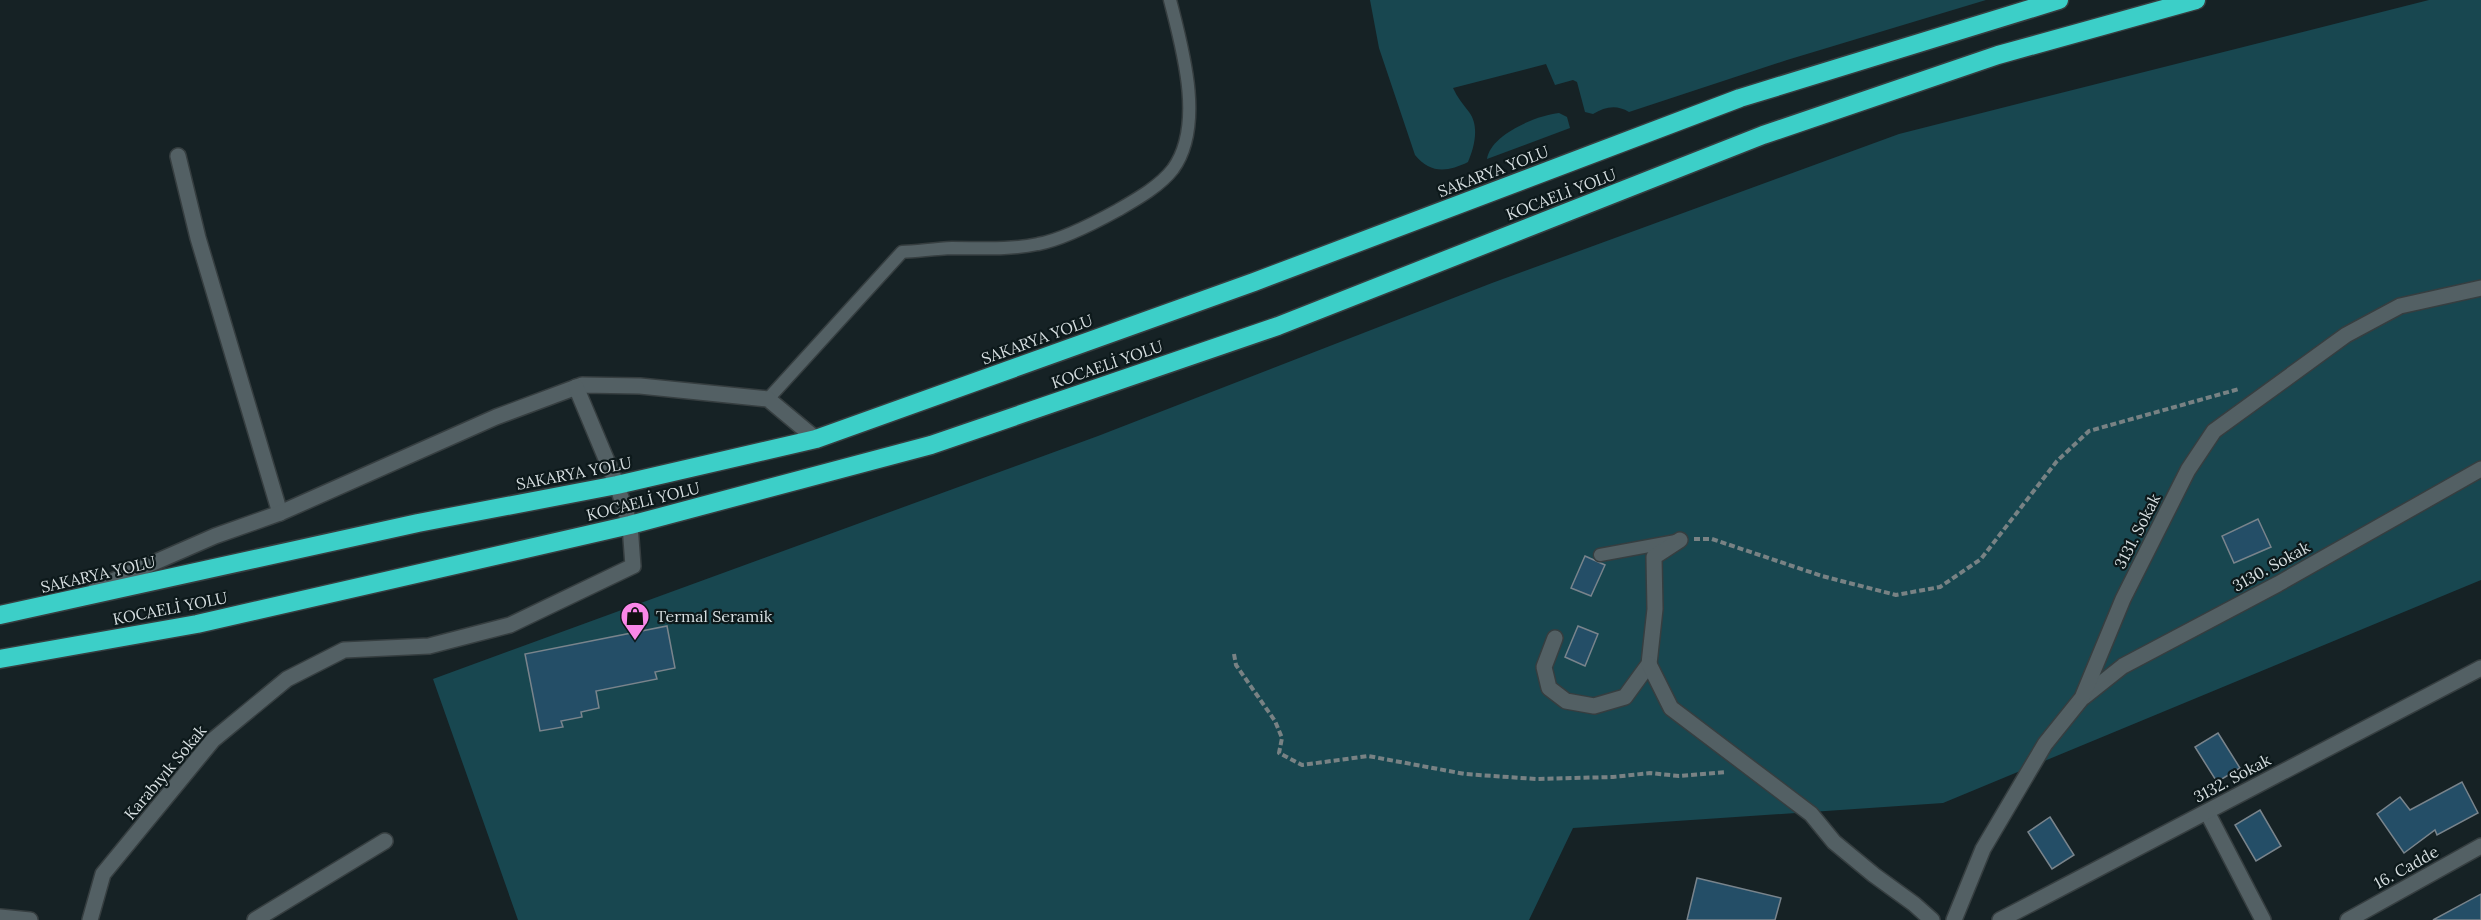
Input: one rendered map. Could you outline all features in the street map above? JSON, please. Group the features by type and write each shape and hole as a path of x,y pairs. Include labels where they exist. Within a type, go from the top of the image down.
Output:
{"highway":[{"name":"SAKARYA YOLU","path":"0,615 418,523 617,485 816,439 1254,282 1740,98 2060,0"},
{"name":"KOCAELİ YOLU","path":"0,659 197,624 630,525 931,445 1278,326 1763,135 1998,56 2196,0"}],"street":[{"path":"178,156 198,238 280,513"},
{"name":"3131. Sokak","path":"1954,920 1983,849 2045,744 2082,698 2123,599 2188,470 2214,431 2346,335 2400,306 2481,288"},
{"path":"65,602 215,536 280,513 496,417 576,387 640,386 768,399 816,439"},
{"path":"576,387 617,485 630,525"},
{"name":"3130. Sokak","path":"2082,698 2123,666 2278,584 2481,469"},
{"name":"Karabıyık Sokak","path":"90,920 103,874 213,740 287,679 344,650 429,646 510,625 633,566 630,525"},
{"path":"1555,638 1544,667 1549,688 1566,701 1594,706 1625,697 1649,664 1656,609 1654,556 1680,540"},
{"path":"1649,664 1671,708 1811,814 1834,842 1932,920"},
{"name":"3132. Sokak","path":"2000,920 2481,668"},
{"path":"2207,812 2263,920"},
{"path":"255,920 385,841"},
{"name":"16. Cadde","path":"2348,920 2481,846"},
{"path":"0,917 30,920"}],"lane":[{"path":"768,399 902,252 950,248 998,249 1040,244 1104,218 1143,195 1173,169 1184,145 1190,110 1183,50 1170,0"},
{"path":"1600,555 1680,540"}],"path":[{"path":"1680,540 1712,539 1822,576 1896,595 1940,587 1981,559 2057,461 2089,431 2241,389"},
{"path":"1234,654 1236,665 1275,721 1282,738 1279,753 1302,765 1368,756 1465,774 1536,779 1613,777 1650,773 1679,776 1712,775 1750,766"}],"shaded area":[{"path":"1370,0 1986,0 1787,60 1629,112 1615,107 1593,114 1585,112 1577,82 1573,80 1555,85 1546,64 1453,88 1472,118 1475,130 1474,144 1468,162 1453,168 1440,169 1427,166 1415,155 1379,48"},
{"path":"2429,0 2481,0 2481,580 1943,803 1573,828 1529,920 518,920 433,679 1098,436 1492,283 1899,134"},
{"path":"1559,113 1567,117 1570,128 1487,159 1490,150 1505,134 1527,122"}],"building":[{"path":"2258,519 2271,547 2234,563 2222,536"},
{"path":"1585,556 1605,565 1591,596 1571,588"},
{"path":"667,626 675,668 655,672 657,679 596,691 599,708 581,712 582,717 561,721 563,727 540,731 525,654"},
{"path":"1578,626 1598,634 1585,666 1565,657"},
{"path":"2218,733 2240,768 2217,782 2195,747"},
{"path":"2462,782 2478,813 2437,835 2435,830 2404,853 2377,814 2400,797 2410,810"},
{"path":"2260,810 2281,846 2256,861 2235,825"},
{"path":"2050,817 2074,855 2052,869 2028,832"},
{"path":"1697,878 1781,898 1775,920 1687,920"},
{"path":"2481,894 2481,920 2433,920"}],"place":[{"name":"Termal Seramik","path":"635,642"}]}
